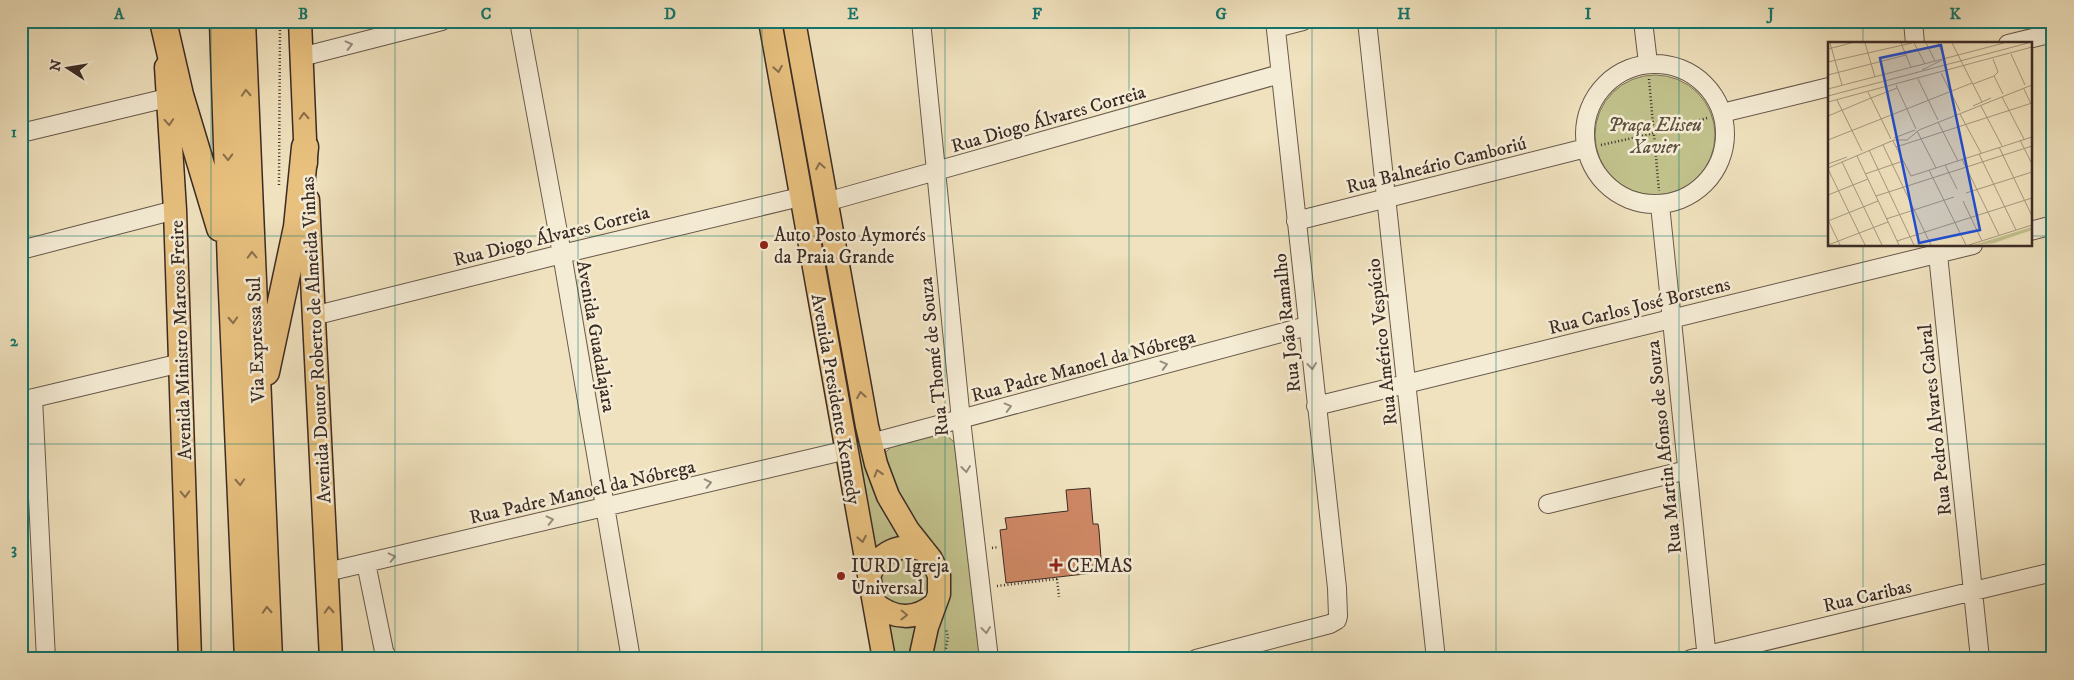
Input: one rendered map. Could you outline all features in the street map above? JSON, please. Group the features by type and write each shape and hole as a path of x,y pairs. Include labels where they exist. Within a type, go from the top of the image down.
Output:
{"highway":[{"path":"164,21 180,95 217,213 231,269"},
{"name":"Via Expressa Sul","path":"223,21 231,269 248,659"},
{"name":"Via Expressa Sul","path":"242,21 269,659"},
{"path":"258,422 266,370 296,227 305,147"}],"main road":[{"name":"Avenida Ministro Marcos Freire","path":"164,21 175,210 190,659"},
{"name":"Avenida Doutor Roberto de Almeida Vinhas","path":"300,21 331,659"},
{"name":"Avenida Presidente Kennedy","path":"770,21 884,659"},
{"name":"Avenida Presidente Kennedy","path":"794,21 870,443 881,482 888,496 908,530 932,559 939,575 939,594 927,627 920,659"},
{"path":"869,576 878,560 887,552 902,547 924,550"},
{"path":"874,603 887,613 905,616 922,613 935,604"}],"street":[{"path":"301,57 442,21"},
{"name":"Avenida Guadalajara","path":"519,21 562,254 631,659"},
{"name":"Rua Thomé de Souza","path":"921,21 961,420 989,659"},
{"path":"1276,24 1303,21"},
{"name":"Rua Américo Vespúcio","path":"1367,21 1436,659"},
{"path":"1643,21 1648,63"},
{"path":"1913,21 1915,42"},
{"name":"Rua João Ramalho","path":"1196,659 1330,624 1337,620 1337,588 1307,326 1276,24"},
{"path":"2016,42 2053,33"},
{"path":"1648,63 1667,64 1686,70 1702,80 1714,95 1722,113 1726,134 1722,155 1713,174 1699,189 1681,200 1660,205 1640,203 1621,196 1610,188 1593,168 1586,148 1584,129 1588,109 1598,92 1612,78 1629,68 1648,63"},
{"name":"Rua Diogo Álvares Correia","path":"826,202 1280,74"},
{"path":"1722,113 1828,87"},
{"path":"21,133 167,98"},
{"name":"Rua Balneário Camboriú","path":"1296,221 1586,148"},
{"name":"Rua Diogo Álvares Correia","path":"314,316 800,197"},
{"name":"Rua Martin Afonso de Souza","path":"1660,205 1687,470 1701,657"},
{"path":"21,250 175,210"},
{"path":"2032,230 2053,225"},
{"name":"Rua Carlos José Borstens","path":"1316,406 1671,319 1938,249 1964,246"},
{"name":"Rua Pedro Alvares Cabral","path":"1938,249 1980,659"},
{"name":"Rua Padre Manoel da Nóbrega","path":"870,443 1307,326"},
{"path":"46,659 27,400 181,362"},
{"name":"Rua Padre Manoel da Nóbrega","path":"327,572 846,450"},
{"path":"1548,504 1687,470"},
{"path":"366,563 384,651 388,659"},
{"name":"Rua Caribas","path":"1701,657 2053,572"}],"path":[{"path":"1648,63 1656,133 1660,205"},
{"path":"1586,148 1656,133 1722,113"},
{"path":"980,588 1057,578 1060,597"}],"green space":[{"name":"Praça Eliseu Xavier","path":"1655,75 1678,79 1698,92 1711,112 1715,135 1711,158 1698,178 1678,191 1655,195 1632,191 1612,178 1599,158 1595,135 1599,112 1612,92 1632,79"},
{"path":"944,433 954,442 980,659 927,659 944,600 902,507 884,454 892,446"},
{"path":"861,434 899,536 897,540 876,553 852,436"},
{"path":"915,557 932,579 926,599 900,608 882,593 880,589 881,578 888,562"},
{"path":"893,622 916,623 912,659 891,659 887,626"}],"building":[{"path":"1090,488 1093,524 1098,524 1099,530 1102,572 1006,583 1000,530 1007,529 1005,518 1068,511 1066,490"}],"place":[{"name":"Auto Posto Aymorés da Praia Grande","path":"764,245"},
{"name":"CEMAS","path":"1056,565"},
{"name":"IURD Igreja Universal","path":"841,576"}]}
